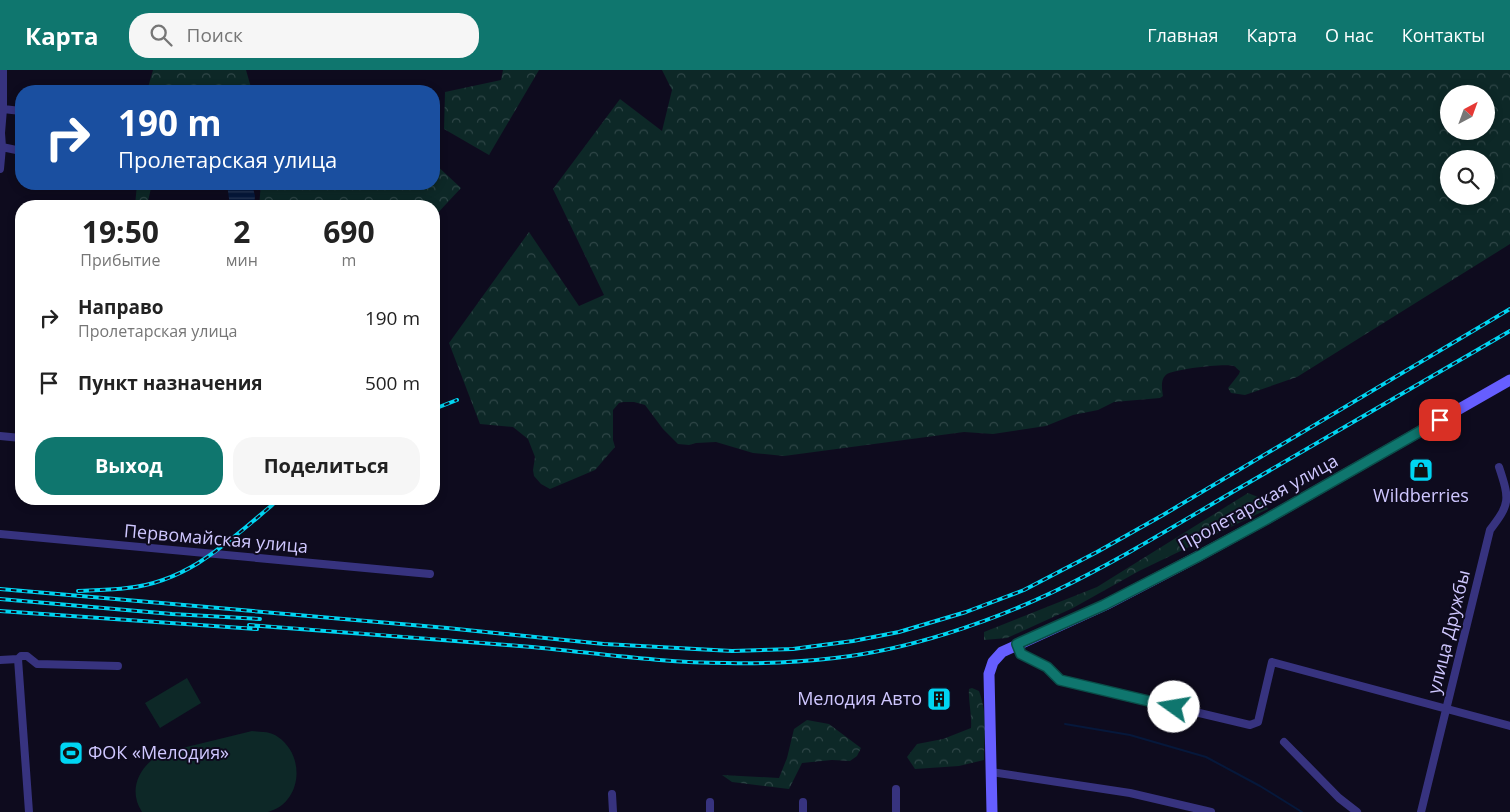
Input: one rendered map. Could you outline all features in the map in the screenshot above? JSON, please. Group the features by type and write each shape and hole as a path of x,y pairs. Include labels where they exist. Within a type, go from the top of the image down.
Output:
{"main road":[{"name":"Пролетарская улица","path":"992,812 989,674 998,655 1017,644 1104,605 1197,557 1510,380"}],"street":[{"path":"0,169 3,70"},
{"path":"3,109 15,110"},
{"path":"2,147 15,150"},
{"path":"0,436 15,437"},
{"name":"улица Дружбы","path":"1421,812 1490,530 1508,508 1509,493 1499,467"},
{"name":"Первомайская улица","path":"0,534 430,574"},
{"path":"1017,644 1021,654 1047,667 1060,680 1250,725 1258,722 1272,662 1510,726"},
{"path":"0,660 18,660 21,656 26,656 37,664 118,666"},
{"path":"18,660 29,812"},
{"path":"1284,742 1339,798 1357,812"},
{"path":"991,772 1130,793 1211,812"},
{"path":"896,789 896,812"},
{"path":"612,794 613,812"},
{"path":"710,802 710,812"},
{"path":"803,802 803,812"}],"green space":[{"path":"153,70 246,70 250,85 149,85"},
{"path":"503,70 539,70 489,155 444,129 445,92 501,80"},
{"path":"662,70 1510,70 1510,244 1297,377 1245,395 1231,393 1228,388 1240,371 1234,366 1200,367 1167,374 1162,381 1163,396 1160,398 1114,402 1098,410 1073,415 1046,426 993,434 964,432 784,456 753,453 716,442 689,445 678,444 663,429 645,405 623,402 619,403 613,410 613,440 615,447 595,470 550,489 541,484 534,476 535,457 528,439 513,427 480,424 449,343 529,232 579,306 604,295 553,189 620,99 662,131 672,90"},
{"path":"440,169 461,188 440,211 440,200 260,200 260,190 440,190"},
{"path":"136,190 151,190 148,200 136,200"},
{"path":"1248,493 1263,499 1268,509 1139,571 1073,608 1007,638 984,640 984,632 1097,587"},
{"path":"187,678 201,703 160,728 145,703"},
{"path":"972,688 979,691 984,708 984,760 959,766 915,769 907,757 917,744 943,739 971,728 969,689"},
{"path":"807,720 829,724 861,748 857,756 850,761 832,760 802,763 789,789 732,782 722,775 779,778 787,758 794,729"},
{"path":"252,731 275,735 287,745 293,755 296,778 288,799 279,807 268,812 142,812 136,795 136,786 142,771 154,758 162,753"}],"water":[{"path":"228,190 254,190 255,200 229,200"}],"waterway":[{"path":"1065,724 1130,735 1206,757 1260,786 1302,812"}],"railway":[{"path":"0,589 447,628 604,644 732,651 793,649 853,641 899,632 966,612 1024,590 1163,515 1510,309"},
{"path":"249,625 497,644 654,660 703,663 808,661 890,649 947,634 1002,614 1053,592 1100,568 1510,331"},
{"path":"440,407 457,400"},
{"path":"78,591 127,588 169,578 205,559 222,547 272,505"},
{"path":"0,599 172,614 260,619"},
{"path":"0,611 257,629"}],"place":[{"name":"Wildberries","path":"1421,470"},
{"name":"Мелодия Авто","path":"939,699"},
{"name":"ФОК «Мелодия»","path":"71,753"}],"route":[{"path":"1174,707 1060,680 1047,667 1021,654 1017,644 1104,605 1197,557 1440,420"}]}
